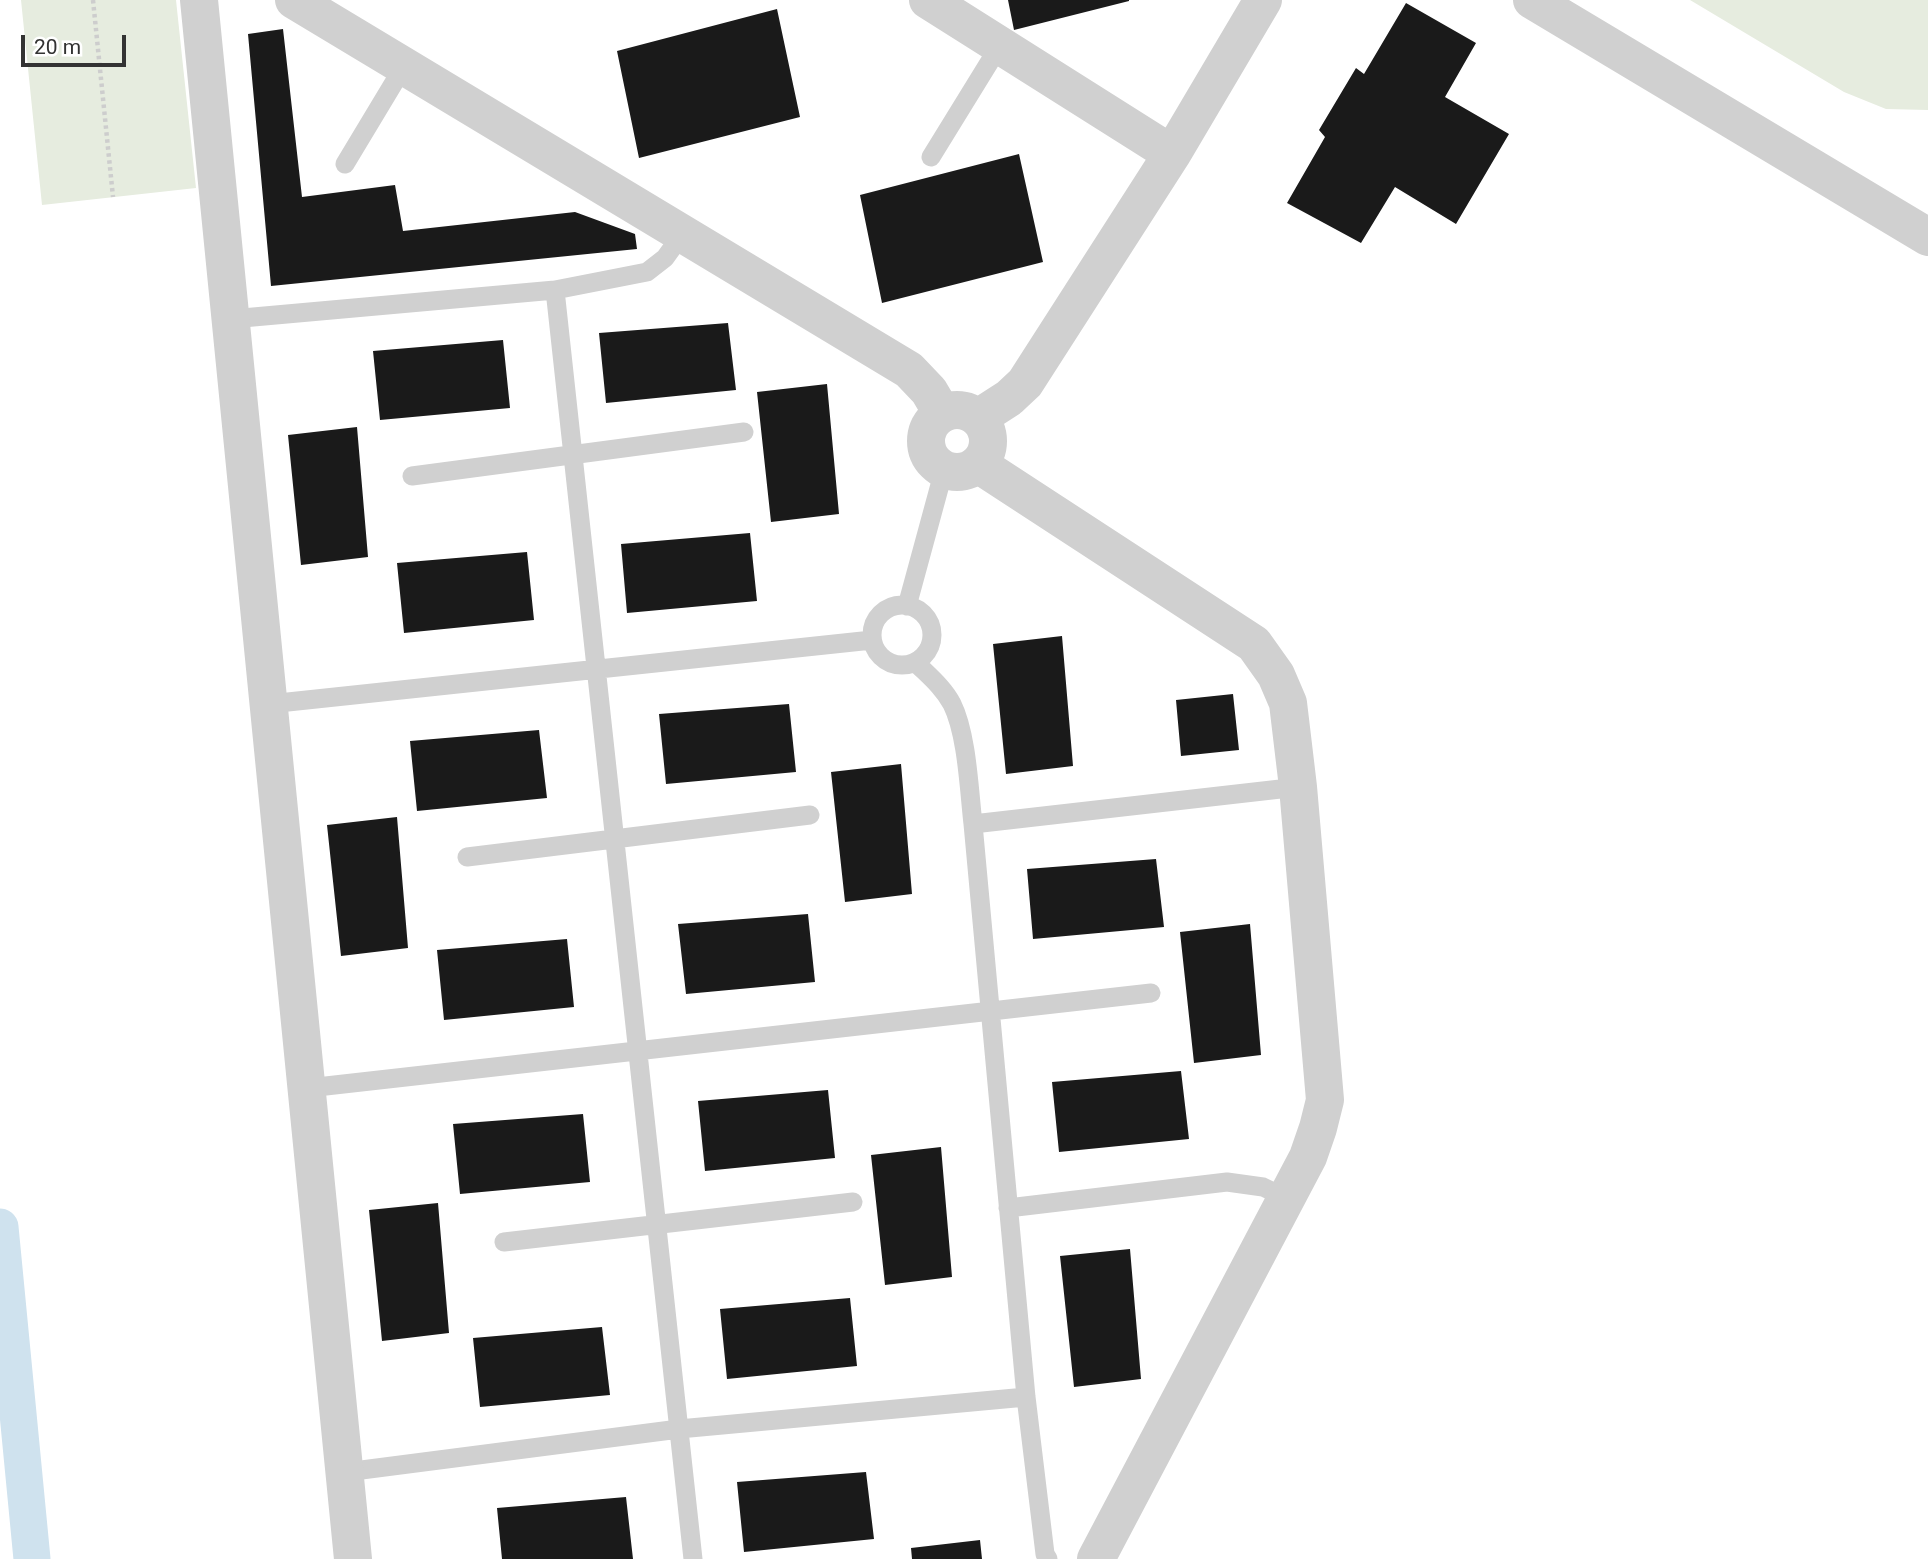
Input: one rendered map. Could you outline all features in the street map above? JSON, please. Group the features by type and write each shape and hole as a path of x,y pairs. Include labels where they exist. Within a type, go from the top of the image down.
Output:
{"street":[{"path":"199,0 353,1559"},
{"path":"293,0 909,370 929,391 960,416 985,429 988,441 985,453 961,467"},
{"path":"928,0 1172,154"},
{"path":"1096,1559 1307,1157 1325,1100 1298,787 1288,703 1276,675 1254,644 961,467 933,461 926,449 926,435 931,422 960,416 1009,398 1025,383 1172,154 1263,0"},
{"path":"1532,0 1928,237"}],"lane":[{"path":"931,157 1000,45"},
{"path":"345,164 404,66"},
{"path":"231,319 555,290 647,272 665,258 683,233"},
{"path":"555,290 693,1559"},
{"path":"412,476 744,432"},
{"path":"907,606 961,467"},
{"path":"898,605 907,606 923,614 932,631 928,649 915,662 906,665 888,662 875,649 872,631 880,614 898,605"},
{"path":"269,704 872,640"},
{"path":"915,662 940,687 952,704 961,732 973,824 1026,1397 1045,1554 1048,1559"},
{"path":"973,824 1298,787"},
{"path":"467,857 810,815"},
{"path":"308,1088 1151,993"},
{"path":"1008,1208 1227,1182 1263,1187 1286,1198"},
{"path":"504,1242 853,1202"},
{"path":"346,1472 679,1429 1026,1397"}],"path":[{"path":"93,0 113,197"}],"shaded area":[{"path":"21,0 176,0 196,188 42,205"},
{"path":"1690,0 1928,0 1928,110 1886,109 1844,92"}],"building":[{"path":"1008,0 1129,0 1129,1 1014,30"},
{"path":"1406,3 1476,43 1445,97 1509,134 1456,224 1395,187 1361,243 1287,203 1325,137 1319,130 1356,68 1364,74"},
{"path":"777,9 800,117 639,158 617,51"},
{"path":"283,29 302,197 395,185 403,231 575,212 635,234 637,249 271,286 248,34"},
{"path":"1019,154 1043,262 882,303 860,195"},
{"path":"728,323 736,390 606,403 599,333"},
{"path":"503,340 510,408 380,420 373,351"},
{"path":"827,384 839,514 771,522 757,392"},
{"path":"357,427 368,557 301,565 288,435"},
{"path":"750,533 757,601 627,613 621,544"},
{"path":"527,552 534,620 404,633 397,563"},
{"path":"1062,636 1073,766 1006,774 993,644"},
{"path":"1233,694 1239,750 1181,756 1176,700"},
{"path":"789,704 796,772 666,784 659,714"},
{"path":"539,730 547,798 417,811 410,741"},
{"path":"901,764 912,894 845,902 831,772"},
{"path":"397,817 408,948 341,956 327,825"},
{"path":"1156,859 1164,927 1033,939 1027,869"},
{"path":"808,914 815,982 686,994 678,924"},
{"path":"1250,924 1261,1055 1194,1063 1180,932"},
{"path":"567,939 574,1007 444,1020 437,950"},
{"path":"1181,1071 1189,1139 1059,1152 1052,1082"},
{"path":"828,1090 835,1158 705,1171 698,1101"},
{"path":"583,1114 590,1182 460,1194 453,1124"},
{"path":"941,1147 952,1277 885,1285 871,1155"},
{"path":"438,1203 449,1333 382,1341 369,1210"},
{"path":"1130,1249 1141,1379 1074,1387 1060,1256"},
{"path":"850,1298 857,1366 727,1379 720,1309"},
{"path":"602,1327 610,1395 480,1407 473,1338"},
{"path":"866,1472 874,1539 744,1552 737,1482"},
{"path":"626,1497 633,1559 502,1559 497,1508"},
{"path":"980,1540 982,1559 912,1559 911,1548"}],"waterway":[{"path":"0,1227 32,1559"}]}
